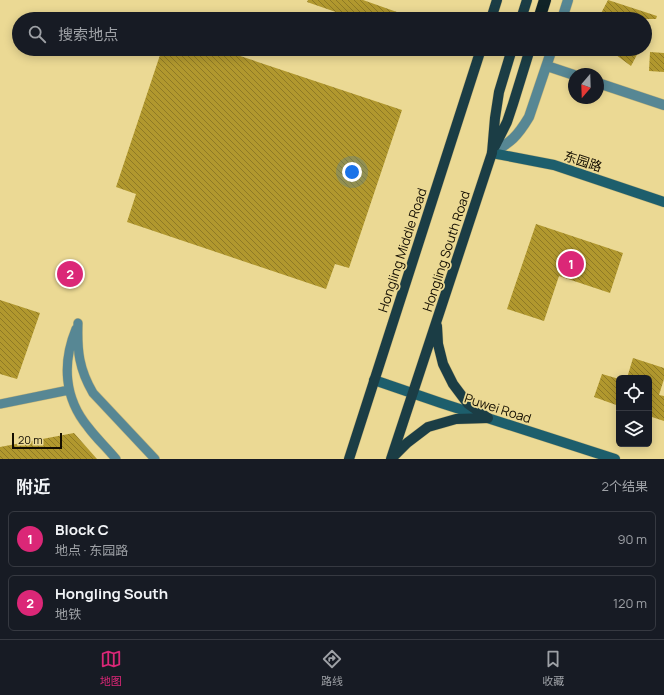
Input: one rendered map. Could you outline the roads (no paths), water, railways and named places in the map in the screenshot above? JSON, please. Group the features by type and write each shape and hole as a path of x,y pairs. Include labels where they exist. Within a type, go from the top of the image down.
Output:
{"highway":[{"path":"541,12 545,0"}],"main road":[{"path":"493,12 497,0"},
{"path":"523,12 527,0"},
{"name":"Hongling Middle Road","path":"349,459 479,56"},
{"name":"Hongling South Road","path":"392,459 492,154 496,105 510,56"},
{"path":"492,154 507,122 528,56"},
{"path":"437,320 438,344 443,364 453,384 468,404 488,418"},
{"path":"392,459 407,442 428,427 456,419 488,418"}],"street":[{"path":"564,12 568,0"},
{"path":"492,154 517,136 524,126 529,117 550,56"},
{"path":"547,66 568,73"},
{"path":"604,85 664,105"},
{"name":"东园路","path":"492,154 554,165 664,202"},
{"name":"Puwei Road","path":"374,380 615,459"}],"lane":[{"path":"116,459 84,422 73,404 69,390 67,378 68,357 71,340 78,323 79,354 81,367 86,381 93,393 155,459"},
{"path":"0,404 69,390"}],"place":[{"name":"Block C","path":"571,264"},
{"name":"Hongling South","path":"70,274"}]}
